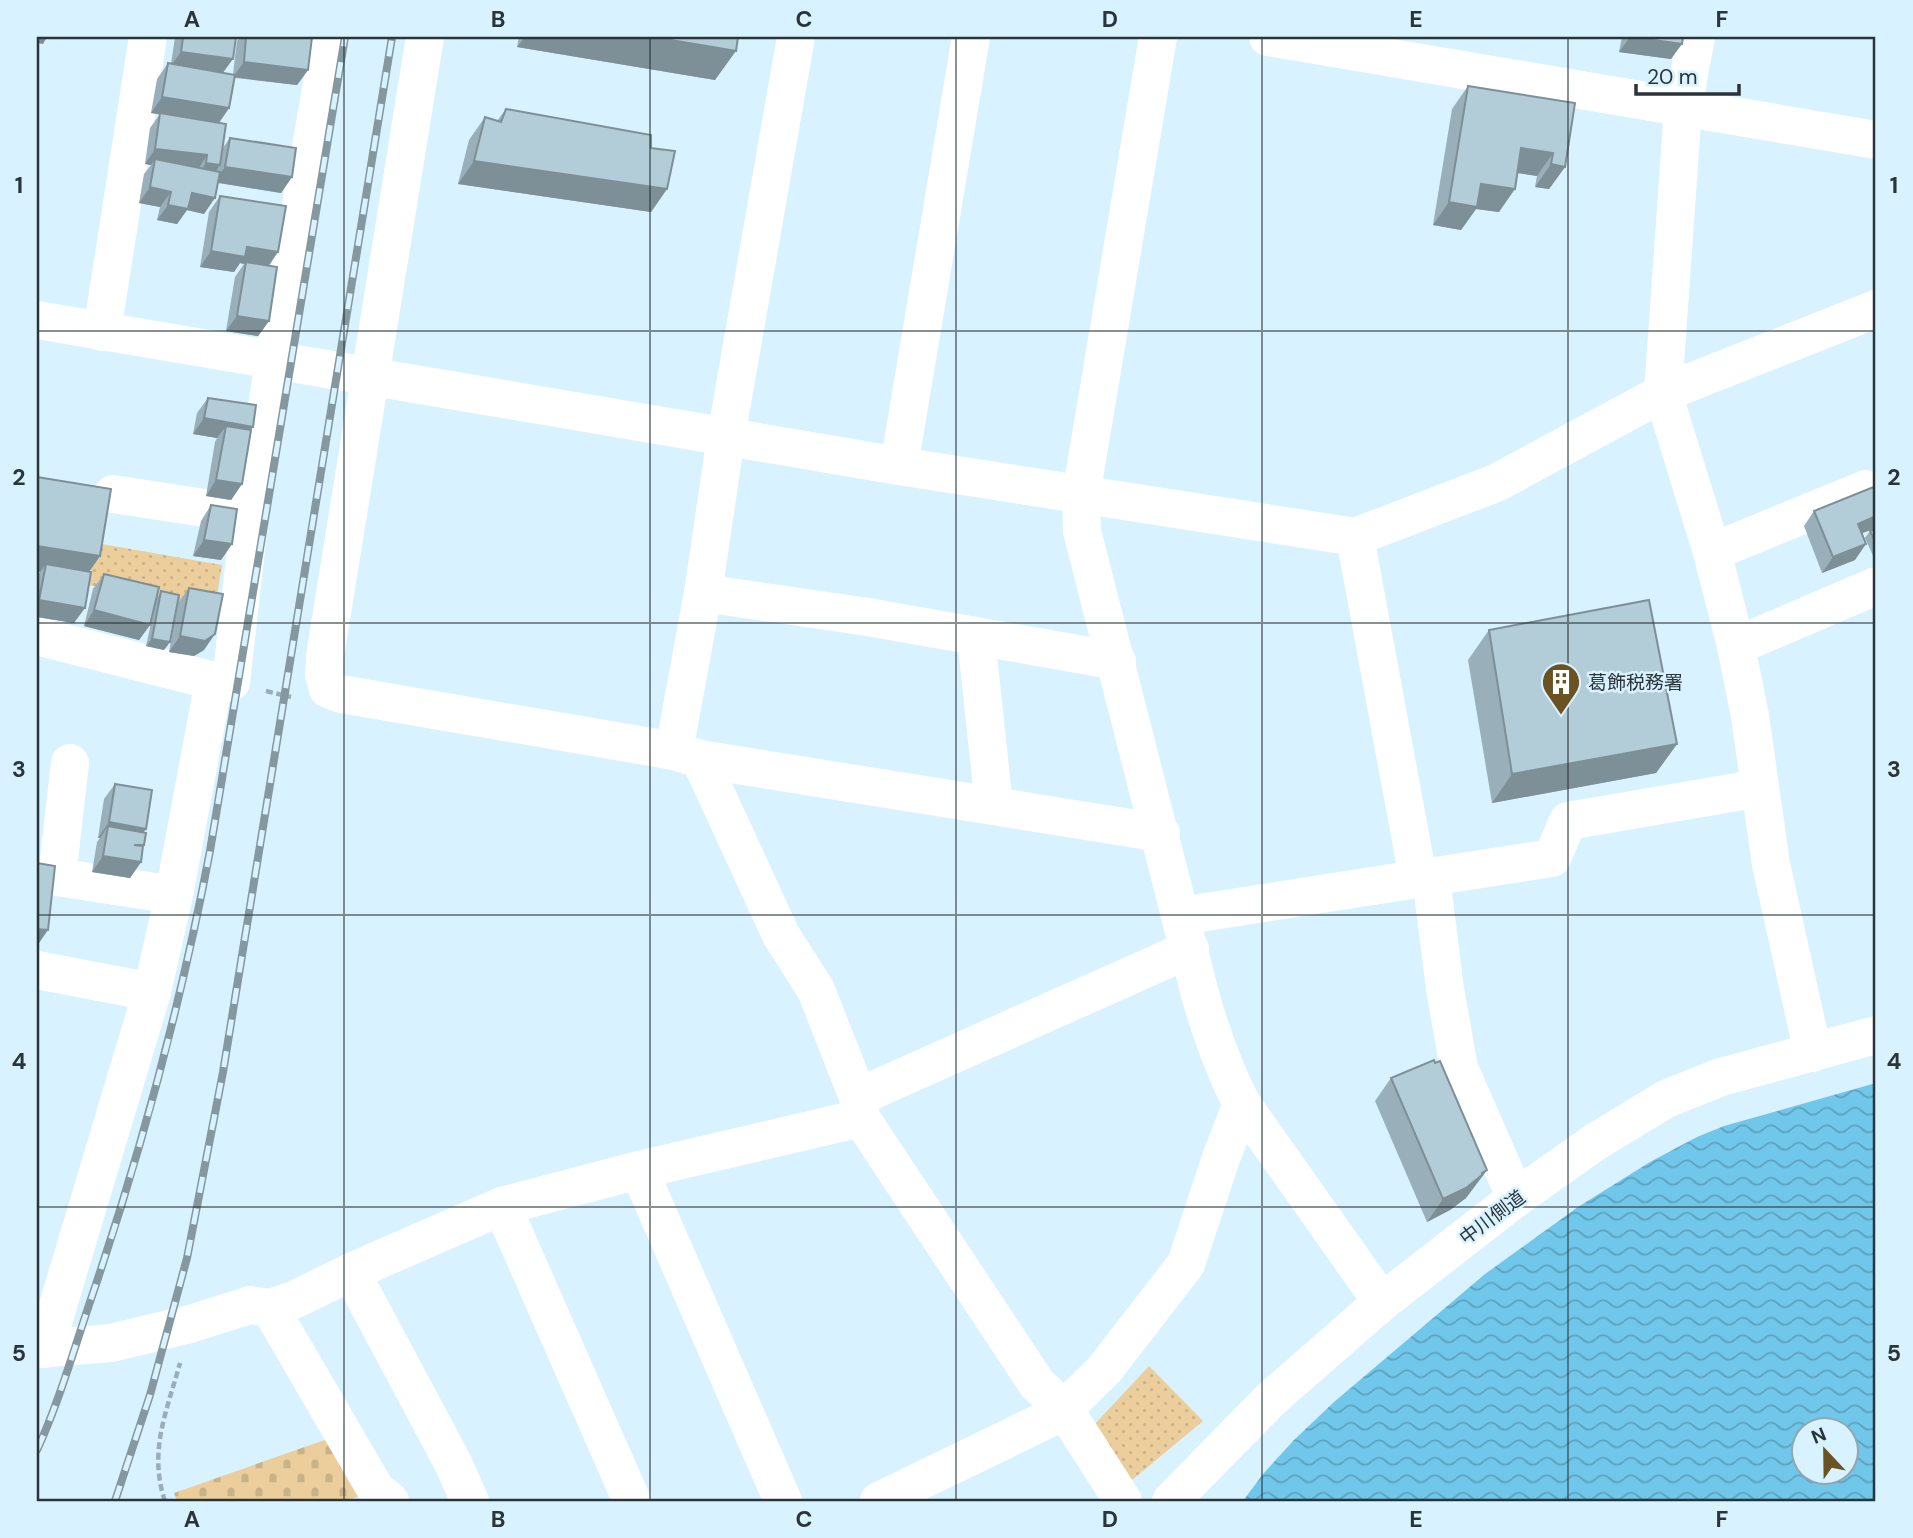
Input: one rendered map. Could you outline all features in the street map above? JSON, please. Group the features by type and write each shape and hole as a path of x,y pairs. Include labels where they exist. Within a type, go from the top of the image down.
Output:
{"street":[{"path":"102,332 148,37"},
{"path":"330,37 250,514 233,684 174,895 152,992 41,1349 111,1343 190,1324 250,1305 270,1308 294,1300 502,1206 859,1108 1185,933 1424,878 1552,858 1568,821 1760,788"},
{"path":"425,37 325,656 324,675 328,689 366,699 687,755 1161,833"},
{"path":"796,37 726,437 703,593 687,755 781,935 816,990 859,1108 1037,1384 1064,1409 1123,1501"},
{"path":"899,466 971,37"},
{"path":"1158,37 1081,495 1082,531 1213,1040 1242,1104 1377,1296"},
{"path":"1268,37 1876,140"},
{"path":"1696,37 1683,108 1663,393 1712,552 1736,646 1750,716 1772,864 1813,1053"},
{"path":"37,320 899,466 1355,537 1496,483 1663,393 1876,309"},
{"path":"1712,552 1866,489"},
{"path":"113,494 250,514"},
{"path":"1355,537 1424,878 1459,1069 1516,1198"},
{"path":"1736,646 1876,586"},
{"path":"703,593 868,617 1117,661"},
{"path":"37,636 233,684"},
{"path":"976,637 994,806"},
{"path":"70,763 57,877 174,895"},
{"path":"37,970 152,992"},
{"name":"中川側道","path":"1171,1501 1377,1296 1595,1142 1666,1100 1721,1077 1876,1035"},
{"path":"880,1501 1064,1409 1104,1370 1186,1264 1242,1104"},
{"path":"639,1170 783,1501"},
{"path":"502,1206 632,1501"},
{"path":"351,1272 470,1501"},
{"path":"270,1308 376,1490 390,1501"}],"path":[{"path":"233,684 289,696"},
{"path":"165,1501 158,1463 158,1434 190,1324"}],"green space":[{"path":"96,543 222,565 215,608 88,585"},
{"path":"1149,1366 1203,1421 1132,1480 1094,1425"},
{"path":"336,1436 364,1495 342,1501 177,1501 174,1493"}],"water":[{"path":"1876,1083 1876,1501 1243,1501 1294,1440 1334,1402 1485,1274 1578,1207 1650,1162 1724,1126"}],"building":[{"path":"183,37 236,37 233,59 181,52"},
{"path":"246,37 312,37 308,70 244,62"},
{"path":"653,37 738,37 736,51"},
{"path":"1633,37 1683,37 1682,44"},
{"path":"168,63 235,75 229,108 162,97"},
{"path":"1468,86 1575,103 1565,167 1551,164 1553,153 1521,148 1515,189 1481,184 1477,207 1449,202"},
{"path":"506,109 651,135 651,148 675,151 667,189 474,161 485,117 501,122"},
{"path":"160,113 226,124 220,165 206,163 207,155 155,149"},
{"path":"230,138 296,148 292,177 225,167"},
{"path":"155,159 220,172 215,198 192,193 188,209 168,205 171,192 150,187"},
{"path":"220,196 286,206 278,252 247,247 245,257 211,251"},
{"path":"246,262 277,267 269,321 237,316"},
{"path":"208,398 256,405 253,427 204,418"},
{"path":"226,426 251,430 242,484 216,480"},
{"path":"37,477 111,489 100,556 37,546"},
{"path":"1876,486 1876,516 1858,524 1866,544 1833,557 1814,511"},
{"path":"211,505 237,509 232,544 204,540"},
{"path":"1876,528 1876,543 1870,531"},
{"path":"46,564 91,572 85,608 39,600"},
{"path":"104,574 159,587 150,625 94,610"},
{"path":"189,588 223,594 215,634 205,641 180,636"},
{"path":"161,591 179,595 170,642 152,639"},
{"name":"葛飾税務署","path":"1649,600 1677,744 1512,774 1489,630"},
{"path":"115,784 152,790 146,829 109,822"},
{"path":"108,826 146,833 144,845 134,845 143,846 141,862 103,856"},
{"path":"37,863 55,866 48,930 37,929"},
{"path":"1434,1060 1435,1063 1440,1061 1487,1170 1466,1188 1443,1199 1391,1078"}],"railway":[{"path":"37,1450 66,1375 127,1189 173,1021 199,908 345,37"},
{"path":"115,1501 150,1395 187,1258 223,1072 392,37"}],"place":[{"name":"葛飾税務署","path":"1561,716"}]}
